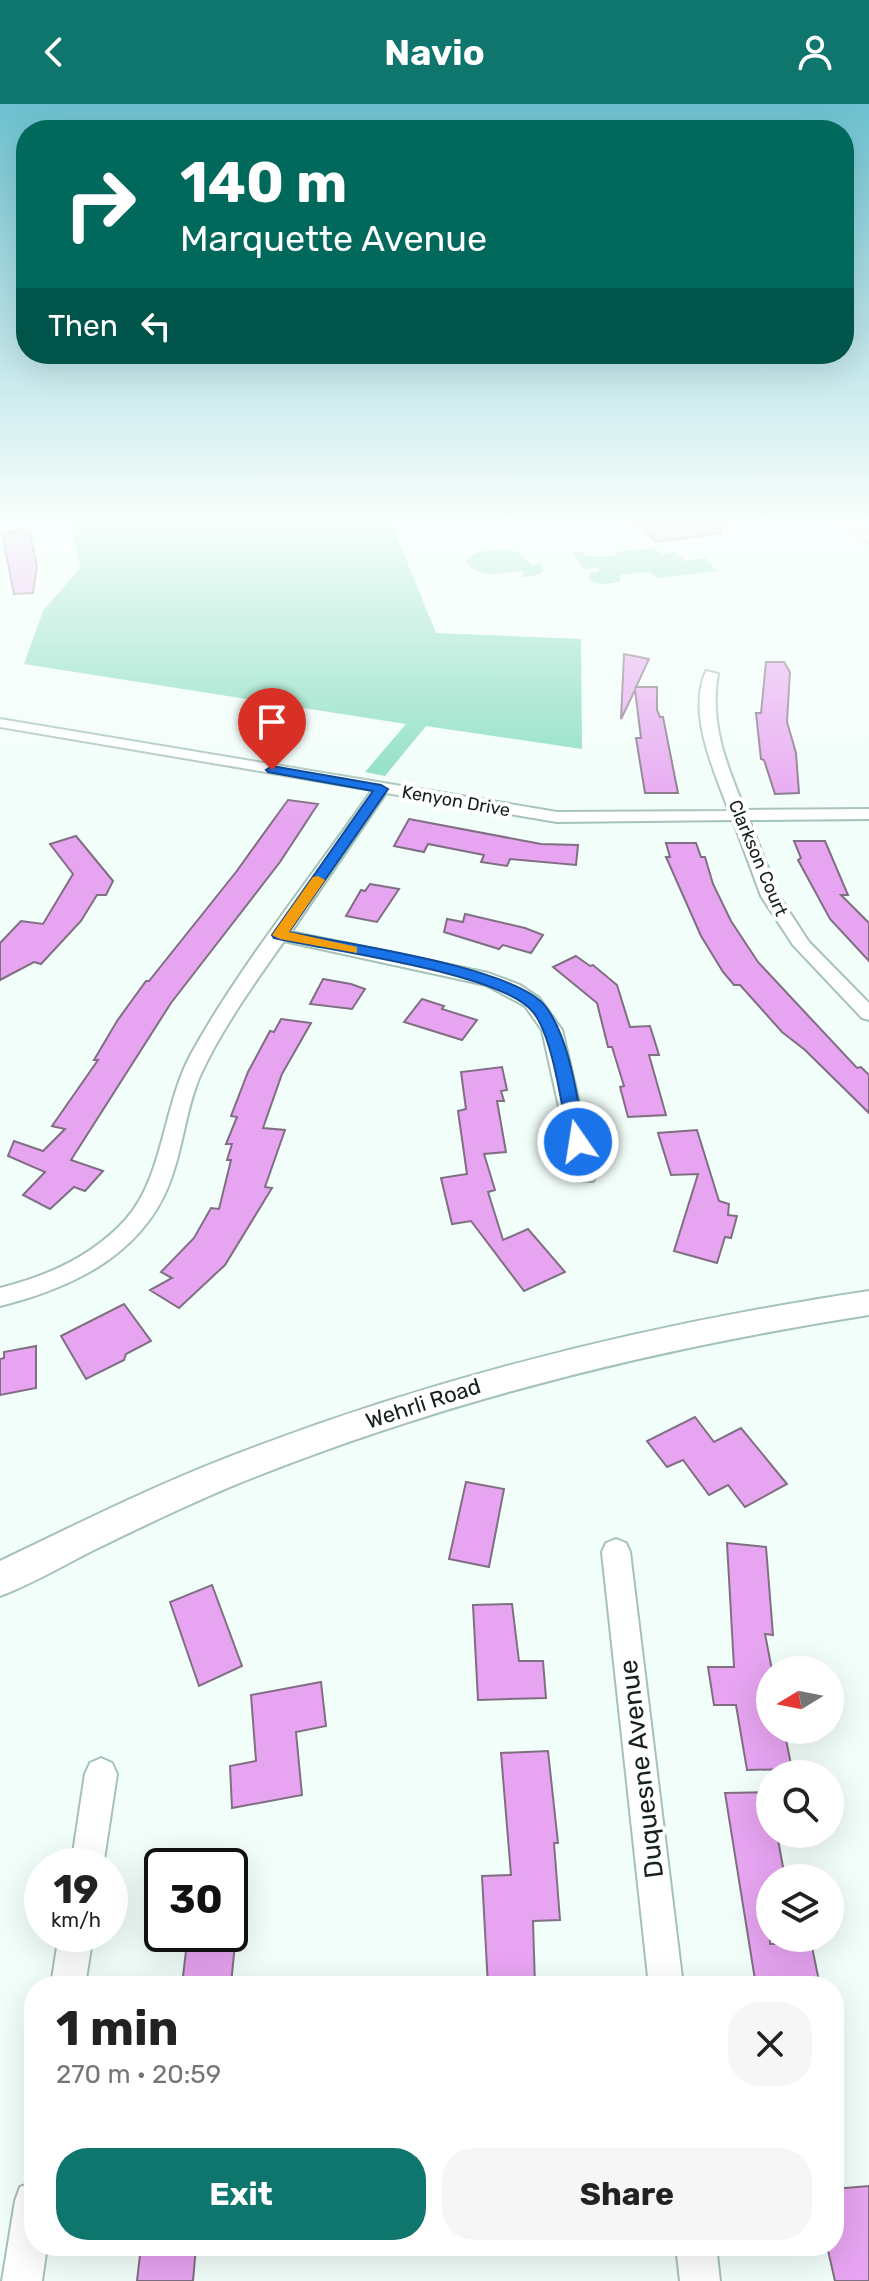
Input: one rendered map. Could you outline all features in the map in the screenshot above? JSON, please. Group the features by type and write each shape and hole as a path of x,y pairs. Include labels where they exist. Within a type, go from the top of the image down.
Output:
{"street":[{"name":"Clarkson Court","path":"711,674 707,695 710,731 770,896 786,924 833,980 869,1014"},
{"name":"Kenyon Drive","path":"0,723 557,817 869,814"},
{"path":"0,1297 35,1288 89,1263 120,1239 146,1210 158,1191 168,1164 175,1119 189,1078 213,1034 381,789"},
{"path":"280,935 481,977 510,986 530,1000 545,1016 552,1030 585,1175"},
{"name":"Wehrli Road","path":"0,1579 174,1495 377,1416 589,1354 710,1328 869,1303"},
{"name":"Duquesne Avenue","path":"616,1552 665,1976"},
{"path":"90,1848 101,1774"},
{"path":"70,1976 73,1952"},
{"path":"22,2281 26,2256"},
{"path":"697,2256 700,2281"}],"green space":[{"path":"39,622 431,622 436,633 581,639 582,749 426,726 385,776 365,772 406,724 24,664"}],"building":[{"path":"624,654 649,659 636,687 657,687 657,710 663,717 678,793 645,793 636,738 641,738 635,690 621,719"},
{"path":"766,662 784,662 790,672 787,722 796,753 799,793 775,794 764,760 761,759 756,713 761,713"},
{"path":"288,800 318,804 280,862 171,1003 71,1160 103,1171 85,1191 74,1187 50,1209 23,1195 45,1172 8,1156 14,1141 43,1151 65,1129 52,1126 98,1060 94,1060 117,1021 236,872"},
{"path":"409,819 541,844 578,845 576,865 510,859 507,866 481,862 484,855 428,844 424,852 394,846"},
{"path":"76,836 113,881 106,895 97,895 81,921 41,964 34,962 0,980 0,943 21,921 43,924 73,874 50,844"},
{"path":"794,841 825,841 848,895 841,895 869,923 869,961 830,919 798,860 801,858"},
{"path":"666,843 696,843 701,857 705,857 713,884 731,921 758,962 857,1068 861,1067 869,1075 869,1113 805,1050 782,1032 740,985 734,985 723,972 701,936 666,857 670,857"},
{"path":"370,884 399,889 377,922 346,916 361,890 365,891"},
{"path":"465,914 543,935 531,953 503,945 499,949 444,932 447,919 463,922"},
{"path":"576,956 593,965 617,985 630,1027 650,1026 659,1055 649,1055 666,1115 628,1117 620,1087 624,1086 612,1047 608,1047 597,1003 553,967"},
{"path":"323,979 365,989 352,1009 310,1004"},
{"path":"422,999 477,1020 462,1040 404,1022"},
{"path":"281,1019 311,1023 282,1074 263,1128 285,1130 265,1187 272,1188 225,1265 179,1308 150,1290 172,1278 161,1272 194,1238 211,1208 219,1209 231,1160 227,1160 232,1144 226,1144 237,1117 231,1116 248,1072 270,1031 274,1032"},
{"path":"502,1067 507,1090 501,1091 504,1101 497,1101 506,1152 484,1154 495,1190 488,1192 503,1240 528,1229 565,1272 524,1291 471,1221 452,1224 441,1178 467,1174 458,1111 466,1109 461,1072"},
{"path":"697,1130 719,1201 729,1204 728,1215 737,1216 731,1238 725,1237 717,1263 674,1251 698,1174 671,1175 658,1133"},
{"path":"124,1304 151,1341 126,1354 124,1360 86,1379 61,1336"},
{"path":"36,1346 36,1388 0,1395 0,1359 4,1358 4,1352"},
{"path":"695,1417 714,1442 741,1428 787,1484 745,1507 728,1485 709,1495 683,1460 667,1467 647,1441"},
{"path":"466,1482 504,1489 489,1567 449,1559"},
{"path":"727,1543 766,1547 773,1635 765,1634 769,1656 756,1656 756,1744 787,1744 790,1760 756,1760 756,1770 747,1770 736,1705 714,1705 708,1667 734,1667"},
{"path":"212,1585 242,1666 199,1686 170,1602"},
{"path":"512,1604 519,1661 543,1661 546,1698 478,1700 473,1605"},
{"path":"321,1682 326,1726 296,1732 302,1795 232,1808 230,1766 256,1761 251,1695"},
{"path":"548,1751 558,1843 554,1843 560,1920 533,1921 535,1976 487,1976 482,1876 511,1875 501,1753"},
{"path":"756,1792 756,1848 780,1848 782,1864 756,1864 756,1952 813,1952 818,1976 754,1976 725,1793"},
{"path":"186,1952 234,1952 232,1976 183,1976"},
{"path":"869,2186 869,2281 835,2281 829,2256 844,2256 844,2188"},
{"path":"140,2256 195,2256 193,2281 137,2281"}],"slow traffic":[{"path":"318,880 280,935 352,950"}],"route":[{"path":"272,770 381,789 280,935 481,977 519,992 539,1008 552,1030 578,1142"}]}
